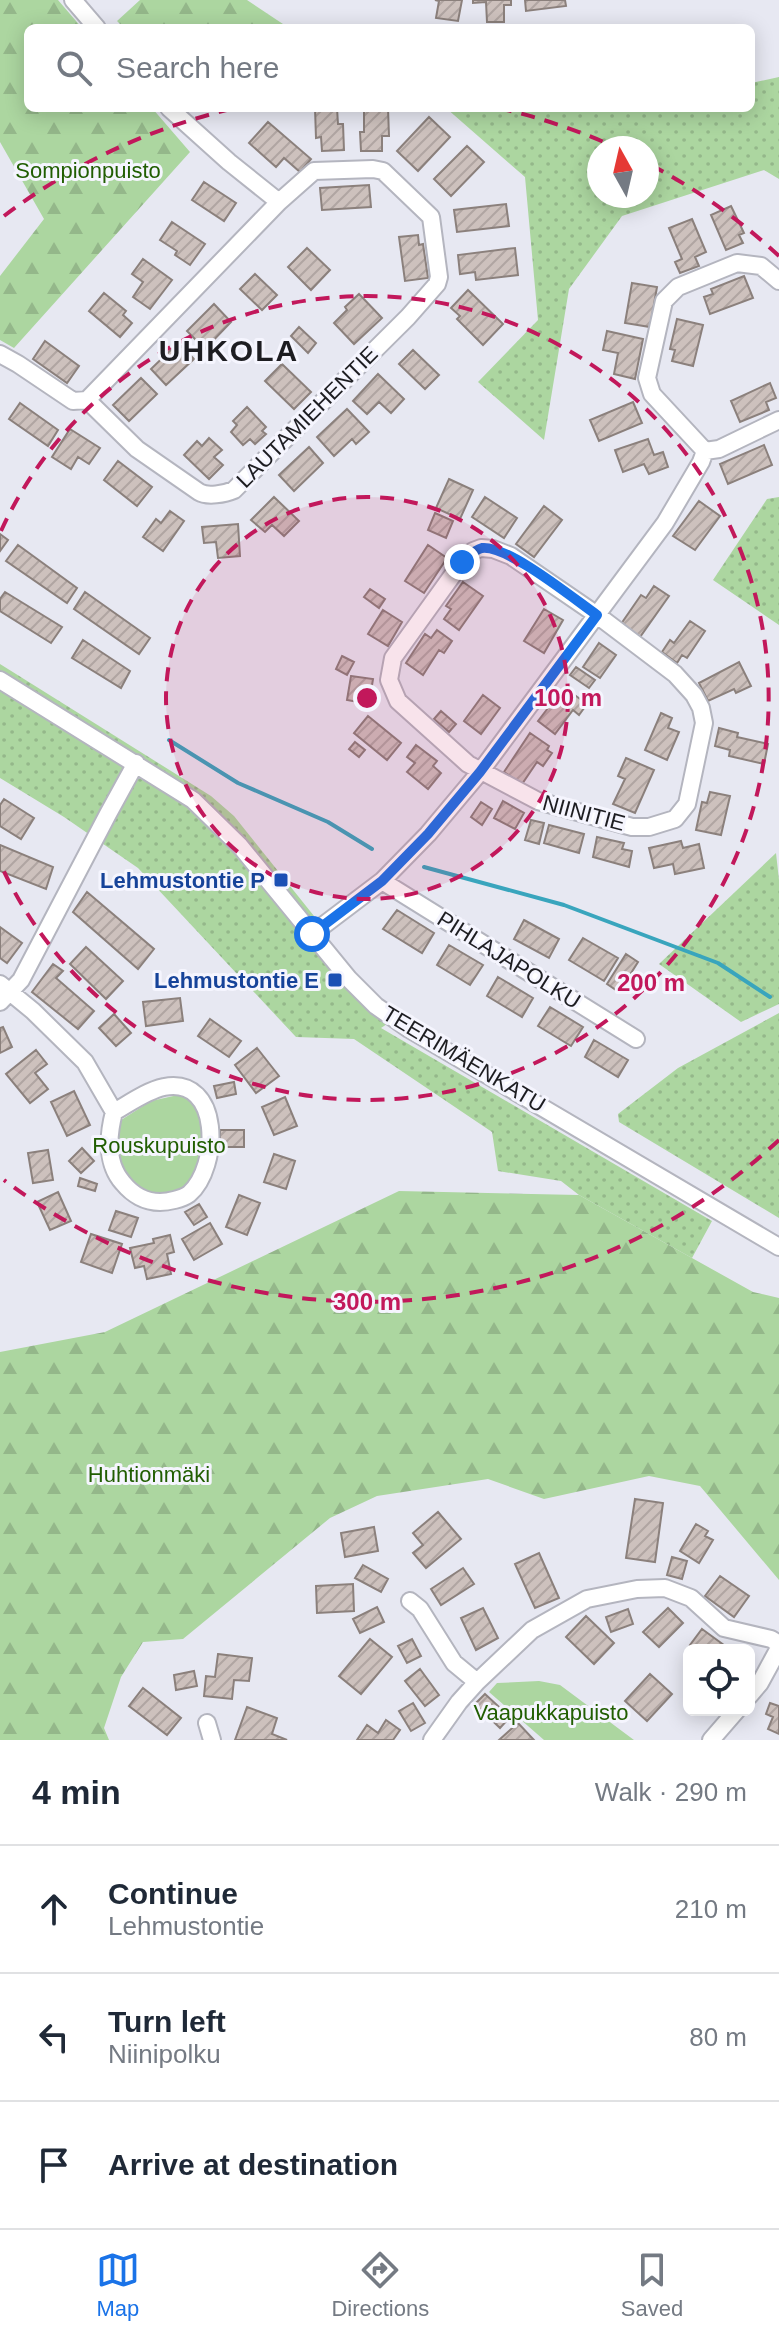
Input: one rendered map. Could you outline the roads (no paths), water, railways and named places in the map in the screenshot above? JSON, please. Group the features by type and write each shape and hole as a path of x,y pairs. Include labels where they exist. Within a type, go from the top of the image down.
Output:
{"street":[{"path":"73,0 94,24"},
{"path":"173,112 279,202"},
{"name":"LAUTAMIEHENTIE","path":"314,171 383,171 431,217 439,277 437,284 408,317 234,490 203,495 137,449 87,400 279,202 314,171"},
{"path":"705,451 649,388 647,378 664,301 678,287 737,263 761,266 779,281"},
{"path":"0,354 73,401 87,400"},
{"path":"705,451 719,449 779,420"},
{"path":"312,934 382,881 428,834 480,772 665,523 705,451"},
{"path":"480,772 398,701 389,680 393,658 462,562 481,548 511,556 597,615"},
{"name":"NIINITIE","path":"480,772 538,801 632,827 663,824 681,813 690,793 704,723 701,708 675,674 597,615"},
{"name":"TEERIMÄENKATU","path":"0,680 193,800 221,825 376,1006 409,1029 779,1247"},
{"path":"114,1112 163,1087 176,1086 194,1093 208,1110 211,1137 207,1161 199,1181 187,1196 152,1202 132,1194 119,1179 111,1160 109,1130 114,1112 85,1062 33,1011 3,993 21,980 136,763"},
{"name":"PIHLAJAPOLKU","path":"382,881 636,1039"},
{"path":"432,1740 477,1682 532,1630 587,1599 637,1589 665,1588 691,1598 724,1628 771,1639 779,1646 755,1689"},
{"path":"410,1601 420,1609 454,1663 477,1682"},
{"path":"711,1740 732,1716"},
{"path":"207,1723 212,1740"}],"waterway":[{"path":"169,740 238,783 328,822 372,849"},
{"path":"424,867 564,905 718,963 770,997"}],"place":[{"name":"Lehmustontie P","path":"281,880"},
{"name":"Lehmustontie E","path":"335,980"}],"district":[{"name":"UHKOLA","path":"229,350"}],"park label":[{"name":"Sompionpuisto","path":"88,170"},
{"name":"Rouskupuisto","path":"159,1145"},
{"name":"Huhtionmäki","path":"149,1474"},
{"name":"Vaapukkapuisto","path":"551,1712"}]}
